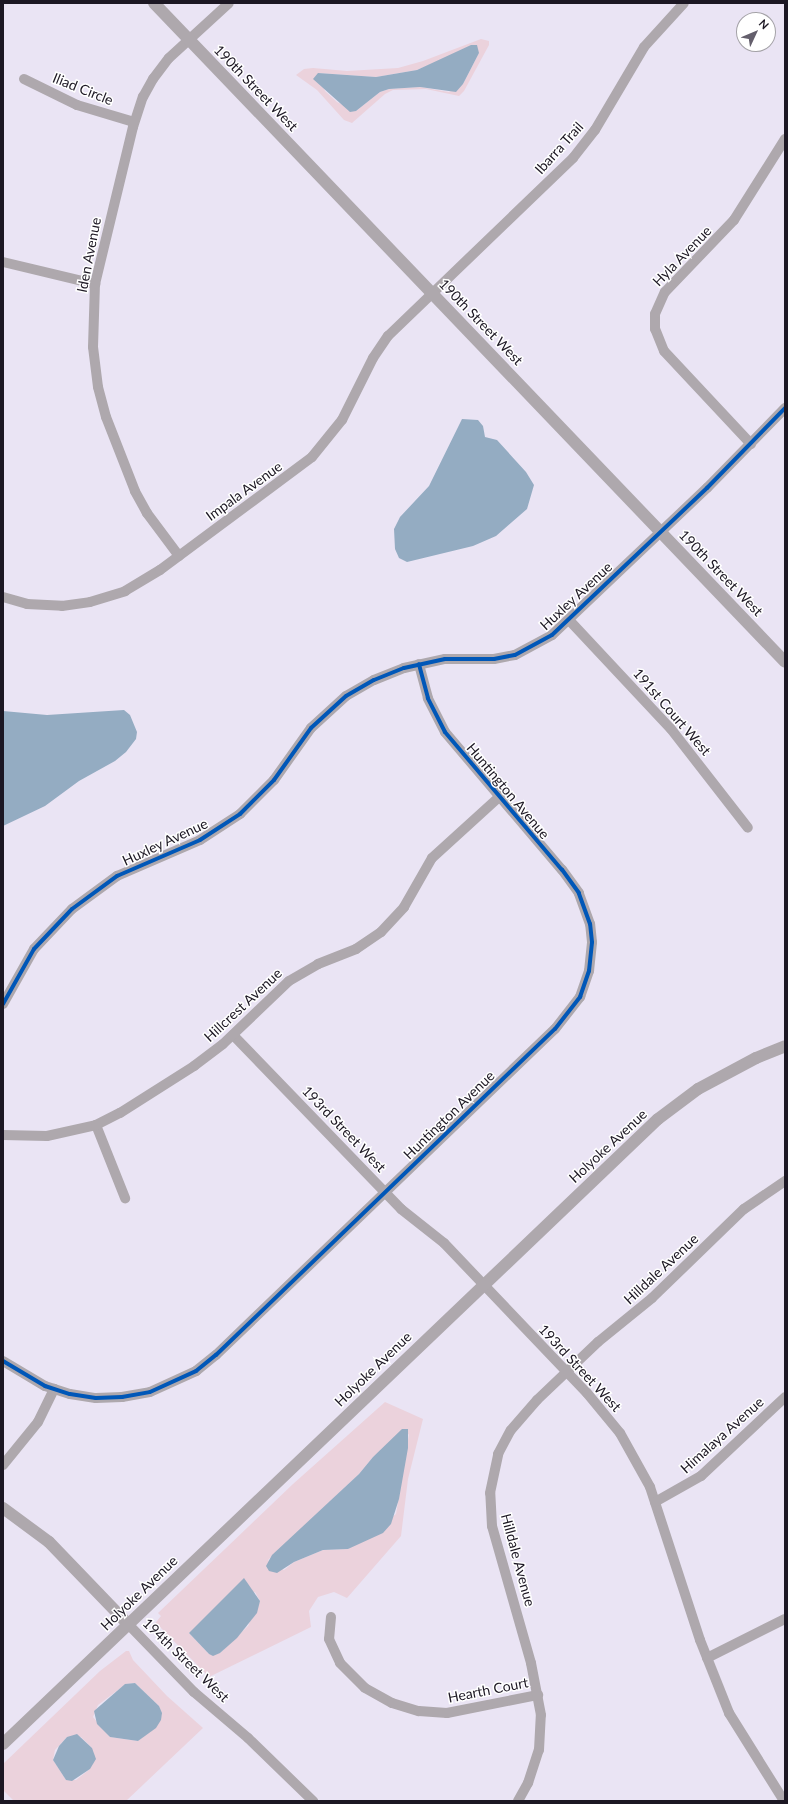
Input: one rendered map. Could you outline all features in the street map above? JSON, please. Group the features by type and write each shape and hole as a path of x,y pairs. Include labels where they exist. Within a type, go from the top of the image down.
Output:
{"street":[{"name":"190th Street West","path":"154,3 785,662"},
{"name":"Iden Avenue","path":"178,556 147,513 135,491 106,417 94,358 95,284 134,122 153,79 188,39 229,3"},
{"name":"Ibarra Trail","path":"433,293 572,158 595,130 644,47 684,3"},
{"name":"Iliad Circle","path":"24,79 77,105 134,122"},
{"name":"Hyla Avenue","path":"751,444 664,352 657,337 655,314 665,292 734,220 785,139"},
{"path":"3,262 95,284"},
{"name":"Impala Avenue","path":"3,597 45,606 90,602 135,586 178,556 319,450 342,420 373,358 386,340 433,293"},
{"name":"Huxley Avenue","path":"3,1004 34,949 58,921 86,897 133,868 190,845 227,824 263,792 311,728 334,706 374,680 419,664 445,659 494,659 515,655 542,642 569,620 661,532 751,444 785,408"},
{"name":"191st Court West","path":"569,620 672,729 748,828"},
{"name":"Huntington Avenue","path":"3,1361 29,1379 54,1389 87,1397 126,1397 158,1390 189,1375 216,1355 565,1018 585,985 592,942 585,906 570,880 498,798 439,723 428,698 419,664"},
{"name":"Hillcrest Avenue","path":"3,1135 47,1136 96,1125 132,1106 194,1066 233,1035 288,981 318,964 356,949 394,920 432,858 498,798"},
{"name":"193rd Street West","path":"233,1035 405,1212 444,1243 483,1286 567,1372 620,1433 637,1462 655,1502 707,1658 729,1713 784,1801"},
{"name":"Holyoke Avenue","path":"3,1744 646,1131 684,1098 724,1074 785,1046"},
{"path":"96,1125 125,1198"},
{"name":"Hilldale Avenue","path":"518,1801 528,1783 539,1750 541,1724 538,1695 492,1526 490,1493 494,1464 507,1435 526,1411 567,1372 652,1298 744,1209 785,1181"},
{"path":"3,1465 38,1422 54,1389"},
{"name":"Himalaya Avenue","path":"655,1502 700,1476 785,1397"},
{"name":"194th Street West","path":"3,1508 49,1542 194,1692 248,1738 313,1801"},
{"name":"Hearth Court","path":"331,1617 329,1639 340,1662 365,1688 392,1703 419,1711 447,1713 538,1695"},
{"path":"707,1658 785,1619"}],"shaded area":[{"path":"481,39 489,41 489,45 464,91 459,96 426,89 393,90 385,94 352,123 344,120 317,90 296,75 304,69 313,68 347,71 398,68 423,61","holes":["460,52 479,53 463,84 449,92 420,87 389,89 380,92 356,111 337,102 325,91 318,73 376,77 417,70"]},
{"path":"385,1402 423,1419 408,1479 401,1536 347,1598 334,1592 318,1597 309,1611 311,1627 209,1677 160,1627 153,1626 161,1616 158,1613 293,1484","holes":["409,1434 396,1514 348,1549 323,1550 294,1562 284,1570 268,1560 359,1474 373,1457","255,1592 260,1601 248,1626 220,1653 209,1654 189,1633"]},
{"path":"126,1651 129,1651 133,1660 167,1696 203,1728 126,1801 14,1801 3,1790 3,1764 100,1671","holes":["135,1683 159,1706 161,1720 138,1741 110,1737 93,1717 98,1705 126,1684","67,1737 81,1737 92,1748 90,1769 76,1780 66,1780 53,1760 55,1750"]}],"water":[{"path":"471,45 477,45 479,53 463,84 456,92 420,87 389,89 380,92 356,111 350,112 313,79 318,73 376,77 417,70"},
{"path":"462,419 478,420 483,426 485,437 497,440 526,472 534,485 527,509 496,536 473,546 407,562 399,558 395,549 394,529 400,517 429,486"},
{"path":"124,710 130,715 137,732 136,739 126,752 115,761 79,781 45,806 3,826 3,711 47,715"},
{"path":"402,1429 408,1429 408,1448 399,1499 391,1524 383,1533 348,1549 323,1550 294,1562 277,1573 269,1571 266,1566 272,1555 359,1474 373,1457"},
{"path":"244,1578 260,1601 257,1613 237,1638 220,1653 213,1656 209,1654 189,1633"},
{"path":"135,1683 159,1706 162,1713 161,1720 156,1728 138,1741 110,1737 97,1724 94,1711 125,1684"},
{"path":"77,1734 92,1748 96,1759 90,1769 72,1781 66,1780 53,1760 59,1746 67,1737"}],"cycle path":[{"path":"3,1004 34,949 72,909 117,876 200,840 240,814 274,780 311,728 346,696 374,680 404,668 445,659 494,659 515,655 552,635 707,488 785,408"},
{"path":"3,1361 45,1386 70,1394 96,1398 122,1397 150,1392 196,1371 216,1355 555,1029 580,997 589,971 592,942 590,924 579,893 562,870 445,732 428,698 419,664"}]}
